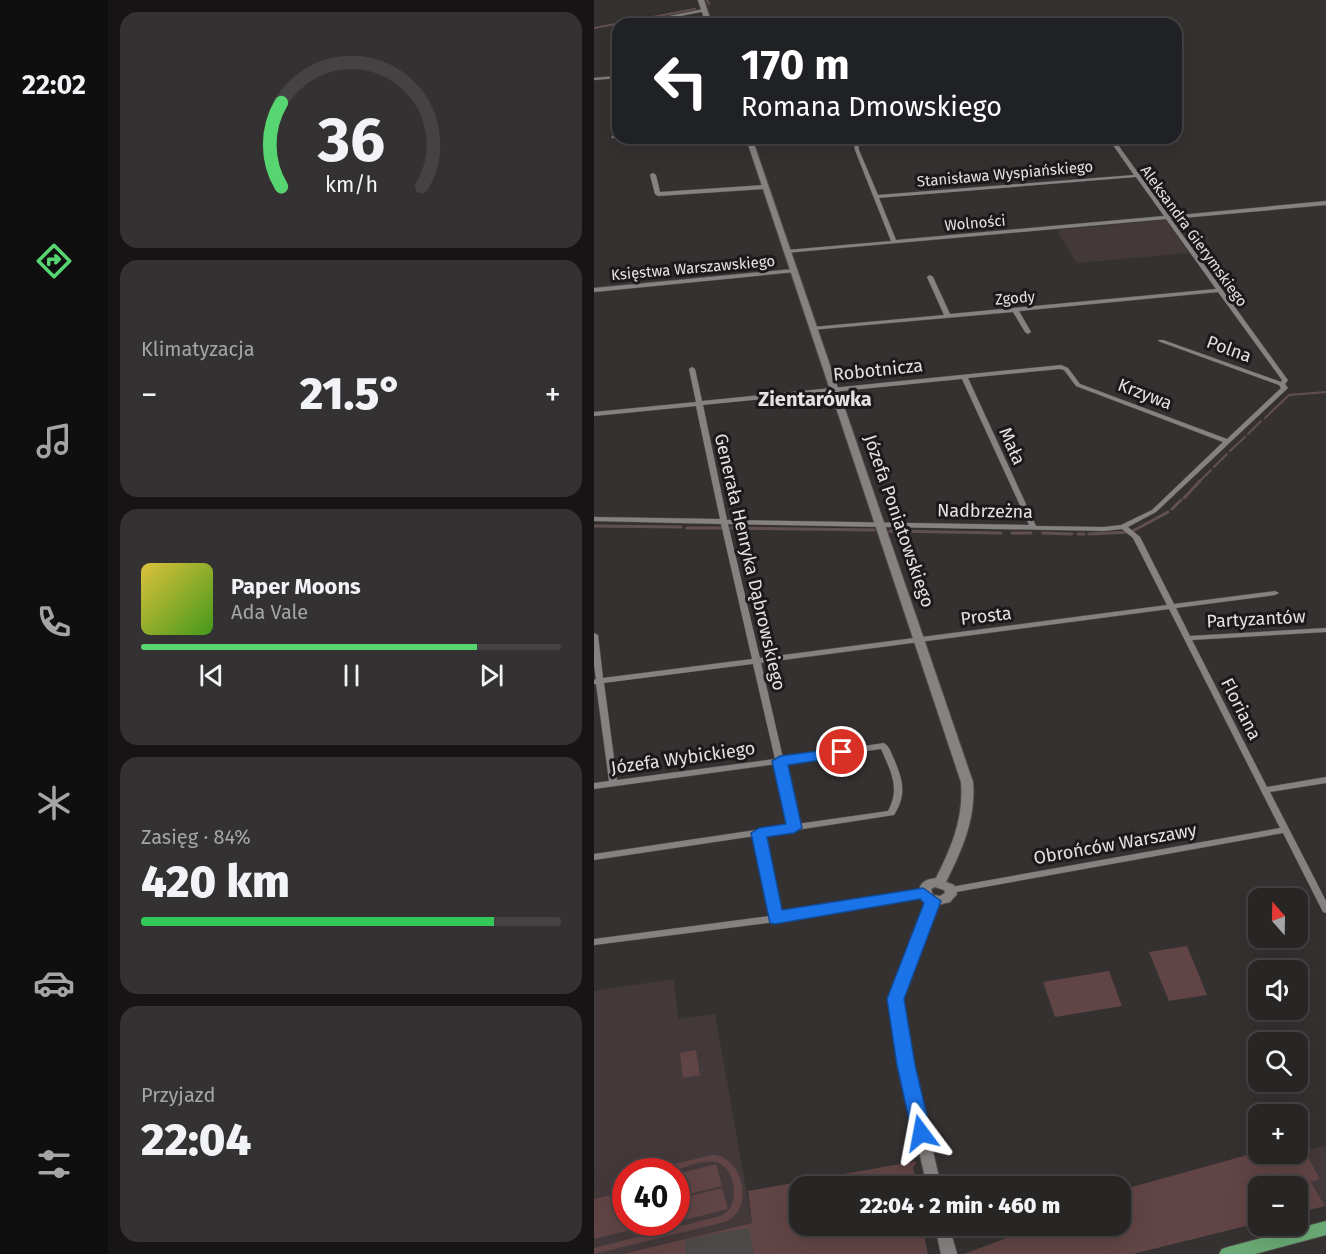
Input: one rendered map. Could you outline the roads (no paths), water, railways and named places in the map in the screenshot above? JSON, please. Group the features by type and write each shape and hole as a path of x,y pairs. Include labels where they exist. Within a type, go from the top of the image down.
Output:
{"main road":[{"path":"1228,1254 1326,1228"}],"street":[{"path":"701,0 707,18"},
{"path":"663,18 704,10"},
{"path":"594,79 612,78"},
{"name":"Józefa Poniatowskiego","path":"751,144 964,771 969,794 965,822 945,886"},
{"path":"856,144 894,242"},
{"name":"Aleksandra Gierymskiego","path":"1114,144 1284,380 1284,385"},
{"path":"653,175 658,194 765,187"},
{"name":"Stanisława Wyspiańskiego","path":"877,197 1135,176"},
{"name":"Wolności","path":"787,252 1326,203"},
{"name":"Księstwa Warszawskiego","path":"594,290 794,271"},
{"path":"930,277 948,316"},
{"name":"Zgody","path":"813,329 1219,290"},
{"path":"1015,310 1028,332"},
{"name":"Polna","path":"1161,341 1284,385"},
{"name":"Robotnicza","path":"594,414 1057,367"},
{"name":"Krzywa","path":"1057,367 1066,369 1078,385 1228,442"},
{"name":"Generała Henryka Dąbrowskiego","path":"692,369 724,521 780,761"},
{"name":"Mała","path":"964,376 1033,527"},
{"name":"Nadbrzeżna","path":"594,519 1104,529 1124,527 1155,510 1228,442 1284,385"},
{"name":"Floriana","path":"1124,527 1133,535 1189,638 1326,910"},
{"name":"Prosta","path":"596,682 1275,593"},
{"name":"Partyzantów","path":"1189,638 1326,630"},
{"path":"594,635 596,682 613,784"},
{"path":"594,857 891,813 899,802 901,790 884,746 780,761"},
{"name":"Józefa Wybickiego","path":"594,786 780,761 794,828"},
{"path":"1265,790 1326,780"},
{"name":"Obrońców Warszawy","path":"945,886 1286,830"},
{"path":"759,833 775,919"},
{"path":"594,942 928,897 946,899 945,886 927,885 928,897 896,999 906,1065 932,1176"},
{"path":"944,1236 949,1254"}],"waterway":[{"path":"707,0 709,4"},
{"path":"647,18 695,9"},
{"path":"594,28 612,25"},
{"path":"1265,418 1289,395 1326,392"},
{"path":"1248,434 1261,421"},
{"path":"1230,451 1245,437"},
{"path":"1214,467 1227,454"},
{"path":"1200,481 1211,470"},
{"path":"1184,498 1200,481"},
{"path":"1172,509 1181,500"},
{"path":"1089,534 1131,532 1168,512"},
{"path":"594,526 681,527"},
{"path":"687,528 723,528"},
{"path":"731,528 874,530"},
{"path":"890,531 1001,533"},
{"path":"1012,533 1031,533"},
{"path":"1043,533 1072,534"},
{"path":"1078,534 1084,534"}],"district":[{"name":"Zientarówka","path":"815,399"}]}
